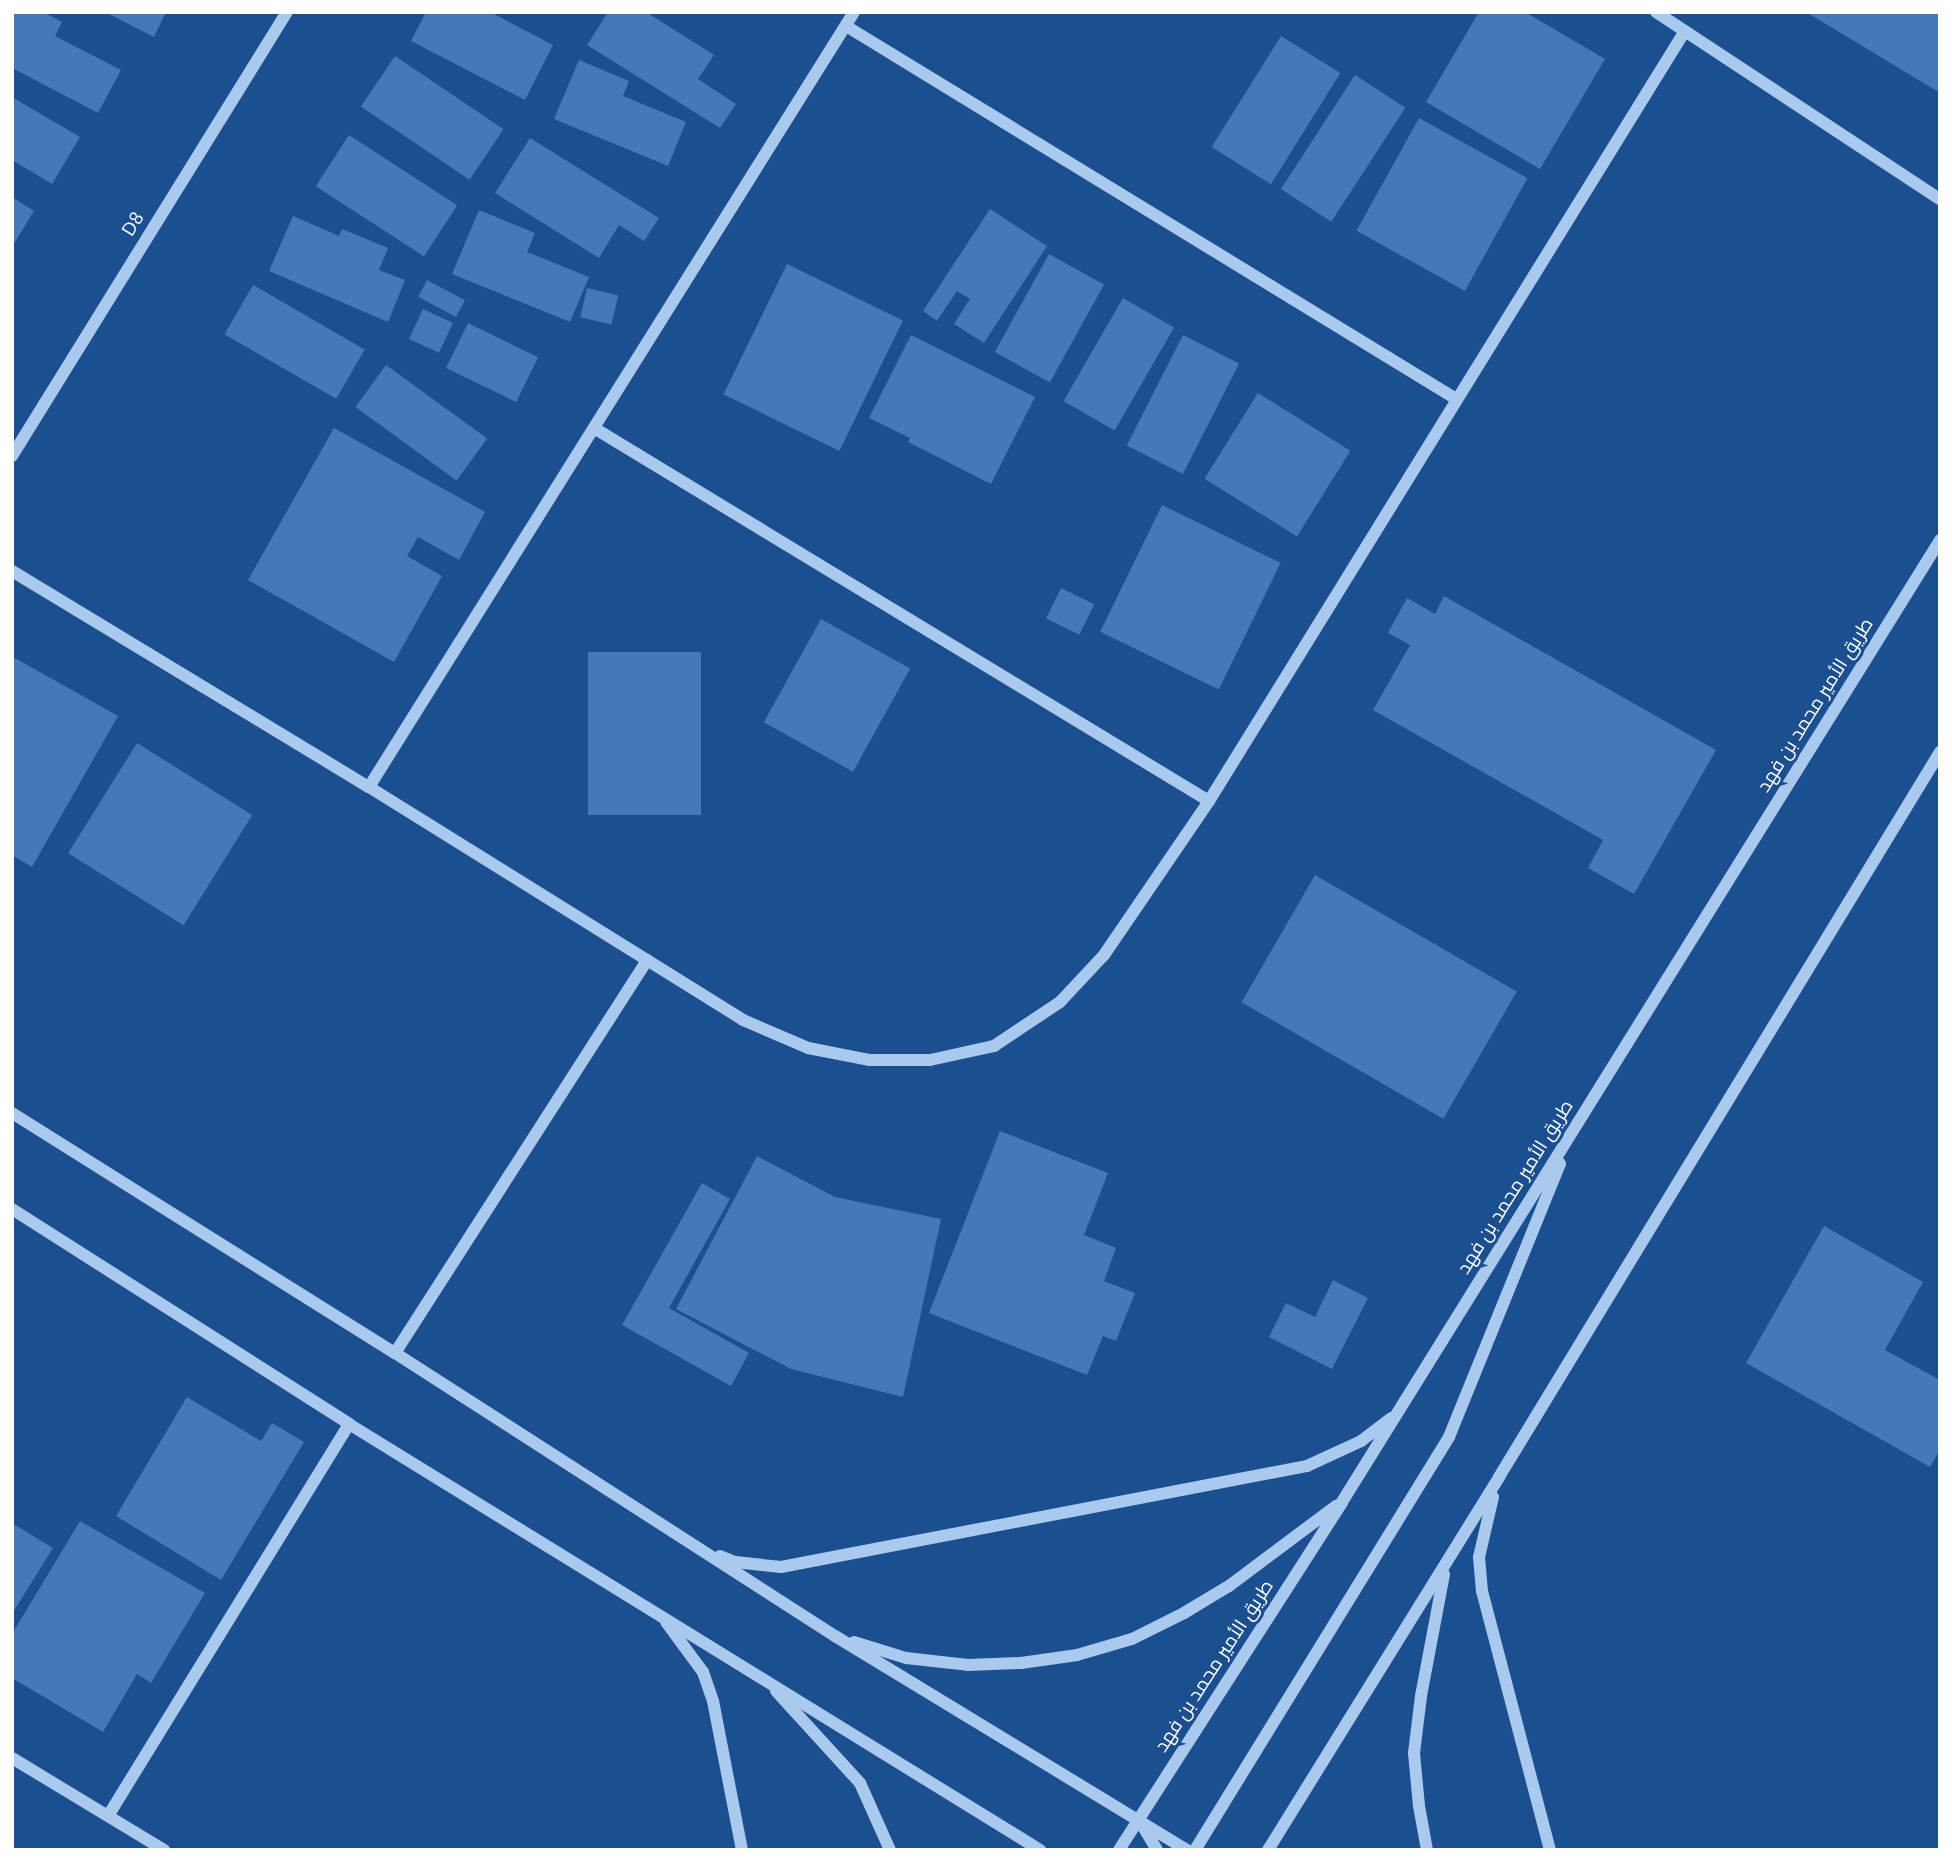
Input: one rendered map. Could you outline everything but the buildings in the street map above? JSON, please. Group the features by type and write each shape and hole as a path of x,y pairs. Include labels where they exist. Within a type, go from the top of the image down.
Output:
{"street":[{"name":"D8","path":"12,456 287,12"},
{"path":"369,787 855,12"},
{"path":"1656,12 1940,199"},
{"path":"846,26 1456,399"},
{"path":"12,571 369,787 743,1020 808,1048 869,1060 930,1060 994,1046 1060,1002 1104,955 1209,801 1685,31"},
{"path":"594,428 1209,801"},
{"name":"طريق الأمير محمد بن فهد","path":"1118,1850 1342,1502 1940,541"},
{"path":"1268,1850 1499,1477 1940,752"},
{"path":"395,1353 647,960"},
{"path":"12,1113 395,1353 835,1636 1187,1850"},
{"path":"1195,1850 1449,1437 1573,1131"},
{"path":"12,1209 349,1424 1040,1850"},
{"path":"699,1549 735,1562 781,1567 1294,1469 1334,1455 1361,1441 1397,1413"},
{"path":"108,1816 349,1424"},
{"path":"1499,1477 1485,1521 1479,1557 1482,1591 1550,1850"},
{"path":"835,1636 906,1658 968,1665 1021,1663 1077,1655 1132,1639 1184,1613 1229,1586 1342,1502"},
{"path":"1427,1850 1419,1806 1415,1753 1421,1696 1445,1565"},
{"path":"659,1613 703,1672 713,1701 741,1850"},
{"path":"764,1678 860,1783 890,1850"},
{"path":"12,1758 163,1850"},
{"path":"1138,1819 1157,1850"}]}
